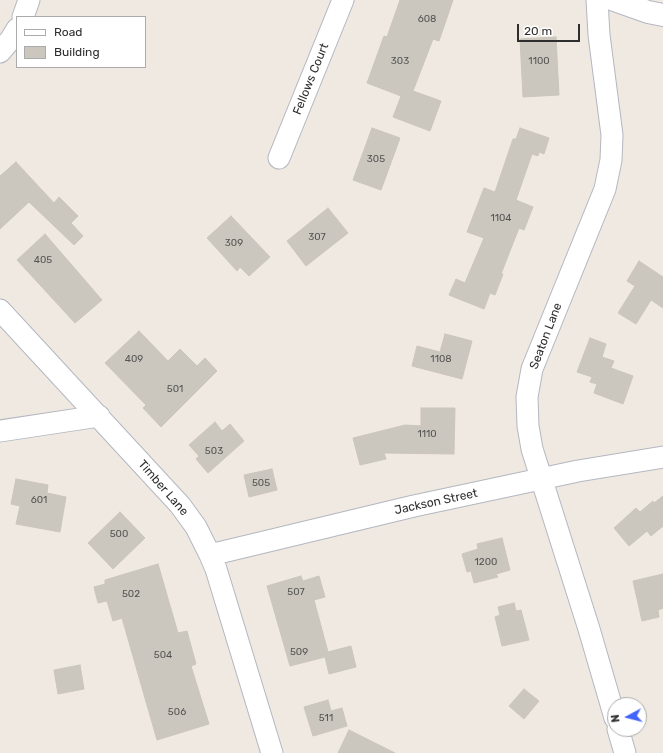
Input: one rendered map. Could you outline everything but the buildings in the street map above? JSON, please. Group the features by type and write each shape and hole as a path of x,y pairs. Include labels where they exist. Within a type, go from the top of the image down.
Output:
{"street":[{"path":"23,16 29,0"},
{"name":"Fellows Court","path":"279,158 342,0"},
{"name":"Seaton Lane","path":"598,0 599,35 612,135 611,160 605,189 532,369 528,397 528,426 532,449 609,697"},
{"path":"614,0 648,12 663,15"},
{"path":"0,52 16,31"},
{"name":"Timber Lane","path":"0,310 180,505 196,527 216,569 272,753"},
{"path":"0,431 99,416"},
{"name":"Jackson Street","path":"210,555 414,506 578,471 663,457"},
{"path":"620,737 625,753"}]}
